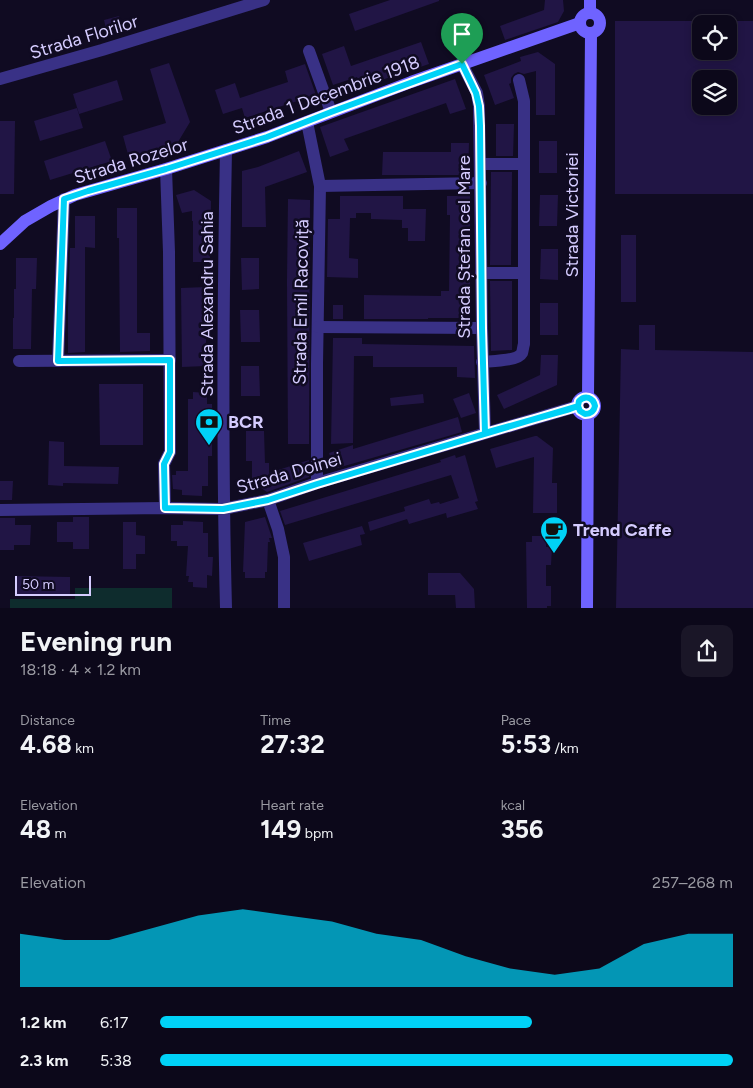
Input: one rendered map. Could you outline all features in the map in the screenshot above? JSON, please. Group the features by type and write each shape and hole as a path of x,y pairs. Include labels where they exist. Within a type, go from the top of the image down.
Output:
{"main road":[{"path":"590,0 590,13"},
{"path":"590,13 598,17 600,26 597,32 590,34 582,29 580,20 584,15 590,13"},
{"name":"Strada 1 Decembrie 1918","path":"226,150 267,137 462,64 580,23"},
{"name":"Strada Victoriei","path":"583,410 593,411 595,406 593,400 588,397 590,34"},
{"name":"Strada Rozelor","path":"0,244 26,221 64,199 226,150"},
{"path":"583,410 587,608"}],"street":[{"name":"Strada Florilor","path":"0,79 264,0"},
{"path":"309,51 331,112"},
{"name":"Strada Ștefan cel Mare","path":"462,64 476,93 479,106 482,362 485,433"},
{"path":"482,362 519,356 522,353 524,344 524,100 519,80"},
{"name":"Strada Emil Racoviță","path":"307,122 320,186 317,484"},
{"name":"Strada Alexandru Sahia","path":"226,150 223,509 226,608"},
{"path":"480,164 524,164"},
{"path":"165,508 164,464 170,452 169,252 166,169"},
{"path":"320,186 481,183"},
{"path":"58,361 64,199"},
{"path":"481,273 524,273"},
{"path":"318,327 482,328"},
{"path":"19,361 170,360"},
{"name":"Strada Doinei","path":"0,510 223,509 268,500 485,433 583,410"},
{"path":"268,500 278,528 284,557 284,608"}],"green space":[{"path":"75,588 172,588 172,608 10,608 10,599 75,599"}],"building":[{"path":"390,0 439,1 355,31 349,14"},
{"path":"545,0 563,0 564,11 558,22 505,40 500,26 544,10"},
{"path":"119,16 122,24 106,29 104,20"},
{"path":"615,21 692,21 692,60 737,60 737,21 753,21 753,194 615,194"},
{"path":"421,42 429,64 361,87 357,77 333,85 322,54 344,46 351,66"},
{"path":"538,52 555,64 555,115 536,115 536,71 514,74 509,84 514,98 495,105 484,75 521,61 520,57"},
{"path":"169,63 190,122 178,142 129,158 123,136 166,123 150,69"},
{"path":"305,64 316,95 245,118 242,108 223,114 215,90 235,83 240,98 288,82 285,71"},
{"path":"455,79 466,109 450,114 446,103 344,139 349,150 330,157 320,127"},
{"path":"117,80 123,100 79,114 73,94"},
{"path":"77,108 83,128 40,141 34,121"},
{"path":"0,121 15,121 14,194 0,194"},
{"path":"496,124 514,124 513,156 496,156"},
{"path":"105,141 112,161 50,180 44,161"},
{"path":"539,141 557,141 557,173 539,173"},
{"path":"451,143 469,143 468,175 382,175 383,152 451,152"},
{"path":"299,151 307,172 265,187 266,227 242,227 242,171 258,167"},
{"path":"491,172 512,172 511,265 490,265"},
{"path":"194,190 211,201 210,262 193,262 192,211 182,213 176,195"},
{"path":"540,195 558,195 557,226 539,226"},
{"path":"340,196 403,196 403,209 426,209 425,241 408,241 408,228 402,228 402,220 371,219 371,213 356,213 356,218 350,218 349,258 358,259 358,278 327,277 328,219 340,219"},
{"path":"447,196 470,196 470,288 463,288 463,318 364,319 364,295 441,296 441,291 449,291 450,215 447,215"},
{"path":"288,199 310,200 309,444 288,444"},
{"path":"117,208 137,208 137,333 150,333 150,351 120,352"},
{"path":"75,216 95,216 95,248 85,247 85,352 68,353 70,248 75,248"},
{"path":"621,235 636,235 636,302 621,302"},
{"path":"541,249 558,249 558,280 540,279"},
{"path":"16,258 37,258 36,289 32,289 31,349 13,349"},
{"path":"241,258 259,258 259,289 242,290"},
{"path":"490,281 512,281 512,350 491,351"},
{"path":"206,287 206,366 182,367 181,288"},
{"path":"540,303 558,303 558,335 540,335"},
{"path":"333,305 343,305 343,319 333,319"},
{"path":"240,310 259,310 260,342 241,342"},
{"path":"639,325 655,325 655,350 753,352 753,608 616,608 621,349 639,350"},
{"path":"333,338 362,338 362,344 474,346 475,378 457,377 457,367 373,367 373,356 354,356 353,443 331,444"},
{"path":"541,355 558,355 557,385 504,409 497,395 540,375"},
{"path":"241,366 259,366 260,396 241,396"},
{"path":"99,384 143,384 143,445 100,445"},
{"path":"193,392 207,393 207,404 212,404 212,456 208,456 208,486 202,486 202,496 182,495 182,490 173,489 172,475 176,475 176,471 188,471 188,399 193,399"},
{"path":"469,393 476,413 461,418 453,399"},
{"path":"423,394 424,403 391,406 390,398"},
{"path":"458,417 462,432 334,469 329,453 353,445 353,449"},
{"path":"246,431 264,431 265,463 269,463 269,473 309,460 309,477 267,492 252,482 252,461 246,461"},
{"path":"535,436 553,448 552,483 557,483 557,513 533,513 534,457 496,468 490,449"},
{"path":"49,441 64,442 64,466 119,467 118,484 63,483 63,486 48,485"},
{"path":"455,455 456,458 465,455 478,501 475,502 478,509 447,518 446,513 409,524 407,519 370,531 368,522 405,511 404,507 429,499 431,504 439,502 440,504 459,498 451,475 285,525 280,511 441,462 440,460"},
{"path":"0,481 13,481 12,500 0,500"},
{"path":"73,517 89,517 89,549 73,549 73,542 57,542 57,522 73,522"},
{"path":"265,517 272,538 269,538 270,542 268,542 267,572 265,572 265,578 245,578 245,572 243,572 245,522"},
{"path":"0,518 15,518 15,525 31,525 30,545 14,545 14,550 0,550"},
{"path":"183,521 203,522 203,533 208,533 208,557 213,557 212,576 207,575 207,588 193,587 193,582 188,582 189,576 186,576 188,546 177,546 177,541 171,541 171,525 183,525"},
{"path":"123,522 136,522 136,535 145,536 145,554 136,554 136,569 123,569"},
{"path":"362,526 365,534 360,535 362,545 309,561 303,543"},
{"path":"532,536 546,536 546,547 552,547 551,565 546,565 546,586 551,586 551,606 547,606 547,608 527,608 526,542 532,542"},
{"path":"428,573 460,573 474,589 475,608 456,608 455,595 428,595"},
{"path":"15,576 70,577 70,596 15,596"}],"place":[{"name":"BCR","path":"209,446"},
{"name":"Trend Caffe","path":"554,554"}],"route":[{"path":"462,64 267,137 64,199 58,361 170,360 170,452 164,464 165,508 223,509 268,500 485,433 578,406 579,401 585,397 593,400 595,406 593,411 585,414 578,409 578,406 570,409 485,433 479,106 476,93 462,64"}]}
